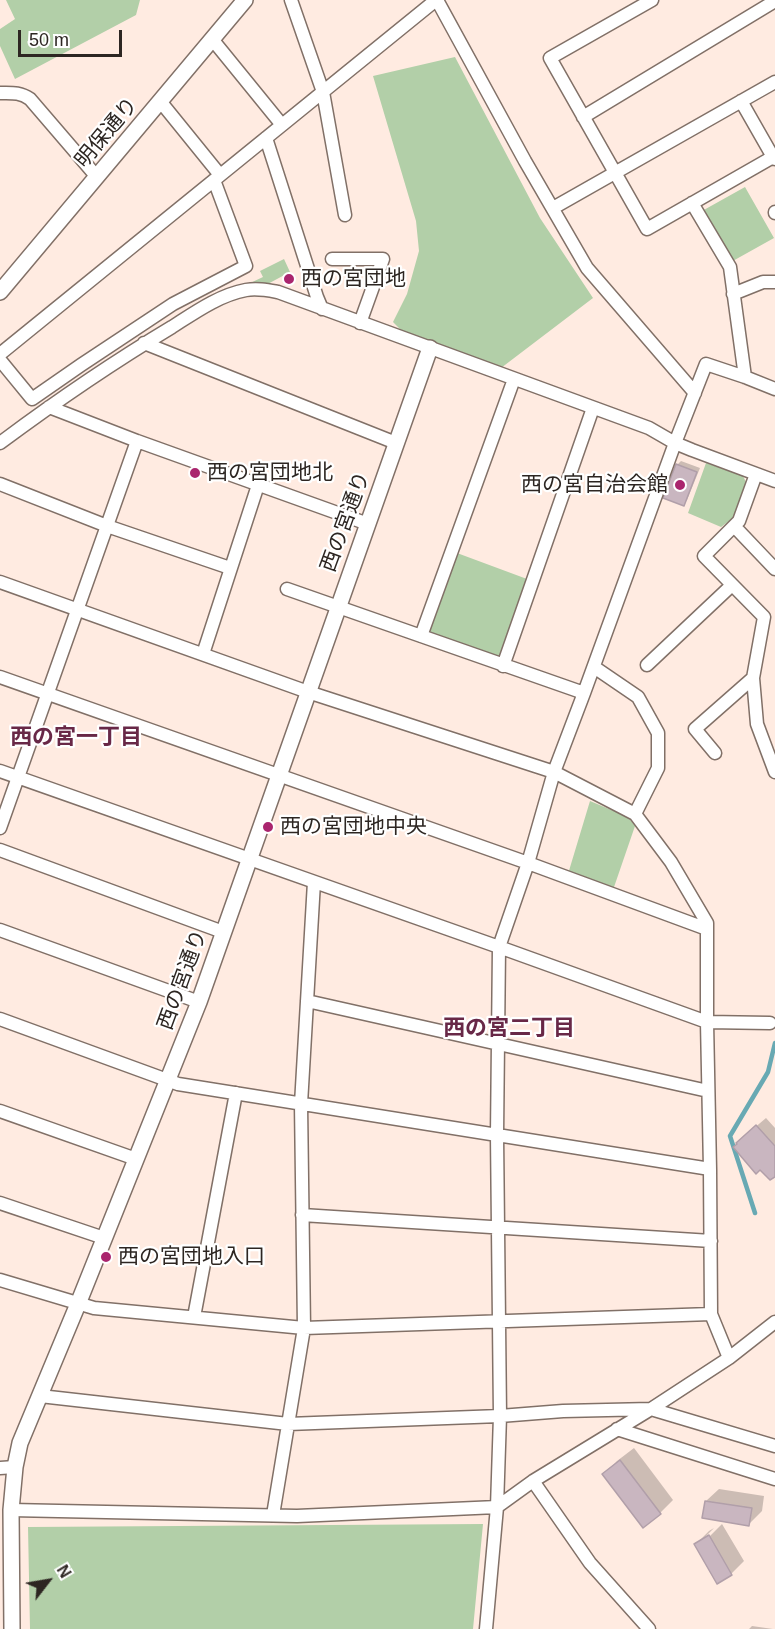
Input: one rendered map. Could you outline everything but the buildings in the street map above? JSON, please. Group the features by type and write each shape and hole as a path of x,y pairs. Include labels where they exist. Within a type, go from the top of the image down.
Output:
{"street":[{"name":"明保通り","path":"0,292 245,0"},
{"path":"291,0 323,92 345,215"},
{"path":"0,354 437,0 587,268 695,393"},
{"path":"652,0 636,4 549,58 647,229 774,158 741,101"},
{"path":"583,117 775,1"},
{"path":"212,39 282,125"},
{"path":"553,208 775,82"},
{"path":"0,93 23,94 30,99 97,177"},
{"path":"0,360 32,399 173,304 246,266 217,178 160,101"},
{"path":"266,138 322,309"},
{"path":"692,203 729,267 745,377"},
{"path":"332,259 383,260 360,323"},
{"path":"733,294 763,282 775,282"},
{"path":"0,443 49,407 200,309 246,290 264,290 278,292 650,428 675,442 775,481"},
{"path":"144,344 396,443"},
{"name":"西の宮通り","path":"12,1629 11,1510 7,1467 20,1443 78,1304 199,1002 430,348"},
{"path":"486,1629 497,1507 500,1416 497,1135 499,946 528,863 554,772 675,442 706,364 775,389"},
{"path":"421,636 514,379"},
{"path":"49,407 368,524"},
{"path":"503,666 593,408"},
{"path":"0,828 137,441"},
{"path":"756,474 739,521 704,556 764,617 753,678 757,724 775,772"},
{"path":"0,484 107,526 230,568"},
{"path":"203,654 258,485"},
{"path":"734,526 775,569"},
{"path":"0,582 308,692 554,772 635,814 671,862 707,923 711,1314 729,1358"},
{"path":"647,665 732,585"},
{"path":"288,589 584,693"},
{"path":"594,667 638,697 658,733 658,768 635,814"},
{"path":"0,677 528,863 707,929"},
{"path":"715,753 695,729 753,678"},
{"path":"0,771 499,946 707,1022 770,1023"},
{"path":"0,850 223,933"},
{"path":"273,1515 304,1328 300,1104 314,882"},
{"path":"0,930 199,1002"},
{"path":"307,1001 708,1091"},
{"path":"0,1019 178,1084 710,1169"},
{"path":"194,1317 236,1093"},
{"path":"0,1111 136,1159"},
{"path":"0,1203 104,1238"},
{"path":"302,1215 711,1241"},
{"path":"0,1280 94,1308 304,1328 711,1314"},
{"path":"11,1510 297,1516 497,1507 533,1481 729,1358 775,1322"},
{"path":"40,1396 288,1424 651,1409 775,1446"},
{"path":"617,1430 775,1479"},
{"path":"533,1481 590,1563 649,1629"}],"green space":[{"path":"6,0 140,0 136,15 15,79 0,46 0,29 15,19"},
{"path":"455,57 540,218 593,298 501,368 402,331 393,322 407,294 419,251 416,221 373,76"},
{"path":"745,187 774,238 731,262 702,211"},
{"path":"284,259 290,272 264,286 248,284 263,277 260,271"},
{"path":"706,463 743,476 746,482 733,518 721,527 688,513"},
{"path":"457,553 527,579 503,653 493,659 432,635 429,628"},
{"path":"590,801 628,817 635,826 613,890 568,874"},
{"path":"483,1524 473,1629 30,1629 28,1527"}],"waterway":[{"path":"755,1213 730,1136 768,1072 775,1043"}],"place":[{"name":"西の宮団地","path":"289,279"},
{"name":"西の宮団地北","path":"195,473"},
{"name":"西の宮自治会館","path":"680,485"},
{"name":"西の宮団地中央","path":"268,827"},
{"name":"西の宮団地入口","path":"106,1257"}],"district":[{"name":"西の宮一丁目","path":"76,738"},
{"name":"西の宮二丁目","path":"509,1029"}]}
